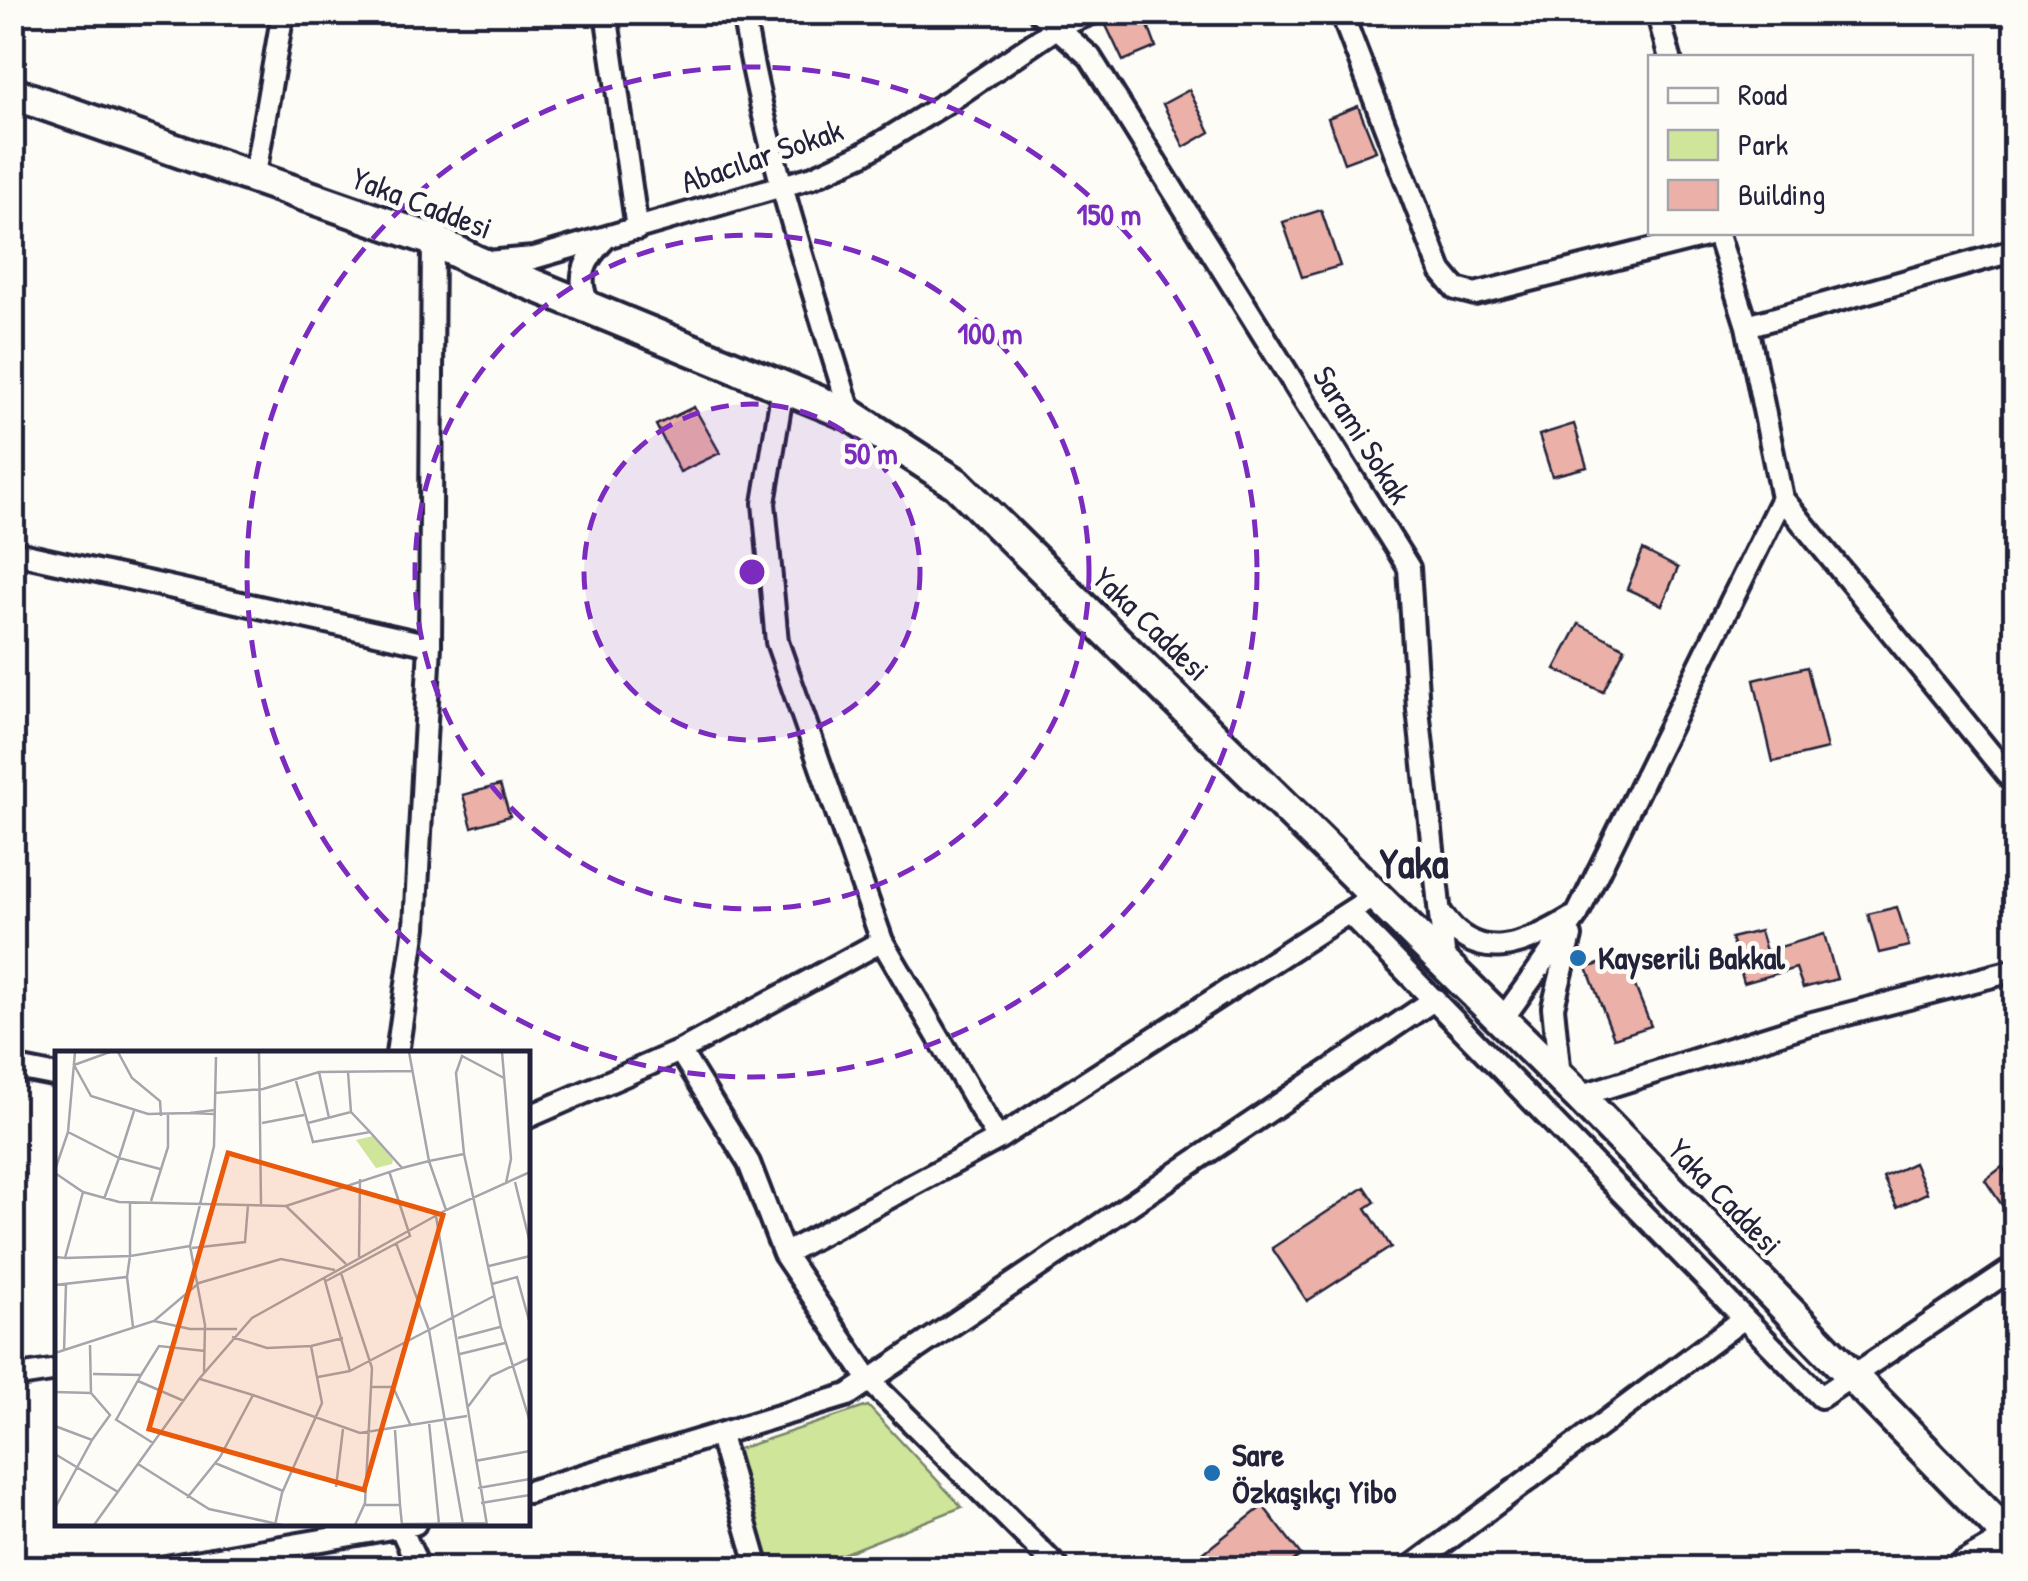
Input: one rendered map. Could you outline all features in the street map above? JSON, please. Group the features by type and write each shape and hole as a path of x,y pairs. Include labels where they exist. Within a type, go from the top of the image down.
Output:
{"street":[{"path":"254,180 283,12"},
{"path":"606,12 637,229"},
{"path":"744,12 754,81 851,415"},
{"name":"Sarami Sokak","path":"1038,12 1090,56 1409,568 1436,905 1445,962"},
{"name":"Abacılar Sokak","path":"476,262 534,258 813,178 863,154 1058,26 1094,12"},
{"path":"1341,12 1441,272 1456,290 1475,294 1709,235"},
{"path":"1658,12 1669,55"},
{"name":"Yaka Caddesi","path":"12,93 434,240 476,262 851,415 957,484 1570,1087 2013,1542"},
{"path":"1718,235 1747,326 1782,498 2016,784"},
{"path":"590,307 582,293 581,273 590,255 607,237"},
{"path":"397,1051 415,927 430,645 434,240"},
{"path":"1747,326 2016,250"},
{"path":"782,388 764,503 777,642 882,942 998,1139"},
{"path":"1502,1020 1577,915 1782,498"},
{"path":"12,552 430,645"},
{"path":"784,1254 998,1139 1376,894"},
{"path":"1436,905 1455,935 1484,947 1543,935 1577,915"},
{"path":"1349,913 1820,1397 2016,1266"},
{"path":"1577,915 1553,1007 1570,1087 2016,970"},
{"path":"530,1116 680,1051 882,942"},
{"path":"530,1491 848,1396 1435,998"},
{"path":"680,1051 750,1163 784,1254 870,1381 1058,1568"},
{"path":"12,1067 55,1075"},
{"path":"1410,1568 1744,1318"},
{"path":"12,1377 55,1370"},
{"path":"720,1436 758,1568"},
{"path":"160,1568 399,1526"},
{"path":"405,1526 419,1568"},
{"path":"1963,1568 2013,1542"}],"green space":[{"path":"868,1406 962,1507 807,1568 766,1568 735,1450"}],"building":[{"path":"1121,12 1143,12 1156,47 1123,61 1104,21"},
{"path":"1189,90 1210,132 1184,147 1163,104"},
{"path":"1358,106 1376,151 1344,163 1328,118"},
{"path":"1321,210 1340,266 1302,277 1283,222"},
{"path":"694,407 720,453 680,472 656,425"},
{"path":"1574,424 1587,467 1552,476 1539,435"},
{"path":"1643,550 1678,568 1662,605 1627,589"},
{"path":"1579,624 1625,648 1603,692 1555,669"},
{"path":"1807,667 1827,749 1773,762 1754,680"},
{"path":"500,785 510,816 472,827 463,795"},
{"path":"1897,907 1909,946 1879,953 1868,914"},
{"path":"1760,931 1766,951 1824,934 1837,979 1803,988 1796,968 1744,983 1731,938"},
{"path":"1623,956 1651,1026 1614,1038 1587,968"},
{"path":"1914,1163 1927,1193 1897,1207 1883,1177"},
{"path":"2002,1167 2016,1187 2016,1226 1985,1180"},
{"path":"1365,1187 1375,1202 1366,1208 1391,1247 1307,1301 1272,1248"},
{"path":"1263,1506 1301,1555 1284,1568 1184,1568"}],"place":[{"name":"Kayserili Bakkal","path":"1578,958"},
{"name":"Sare Özkaşıkçı Yibo","path":"1212,1473"}],"district":[{"name":"Yaka","path":"1414,863"}]}
